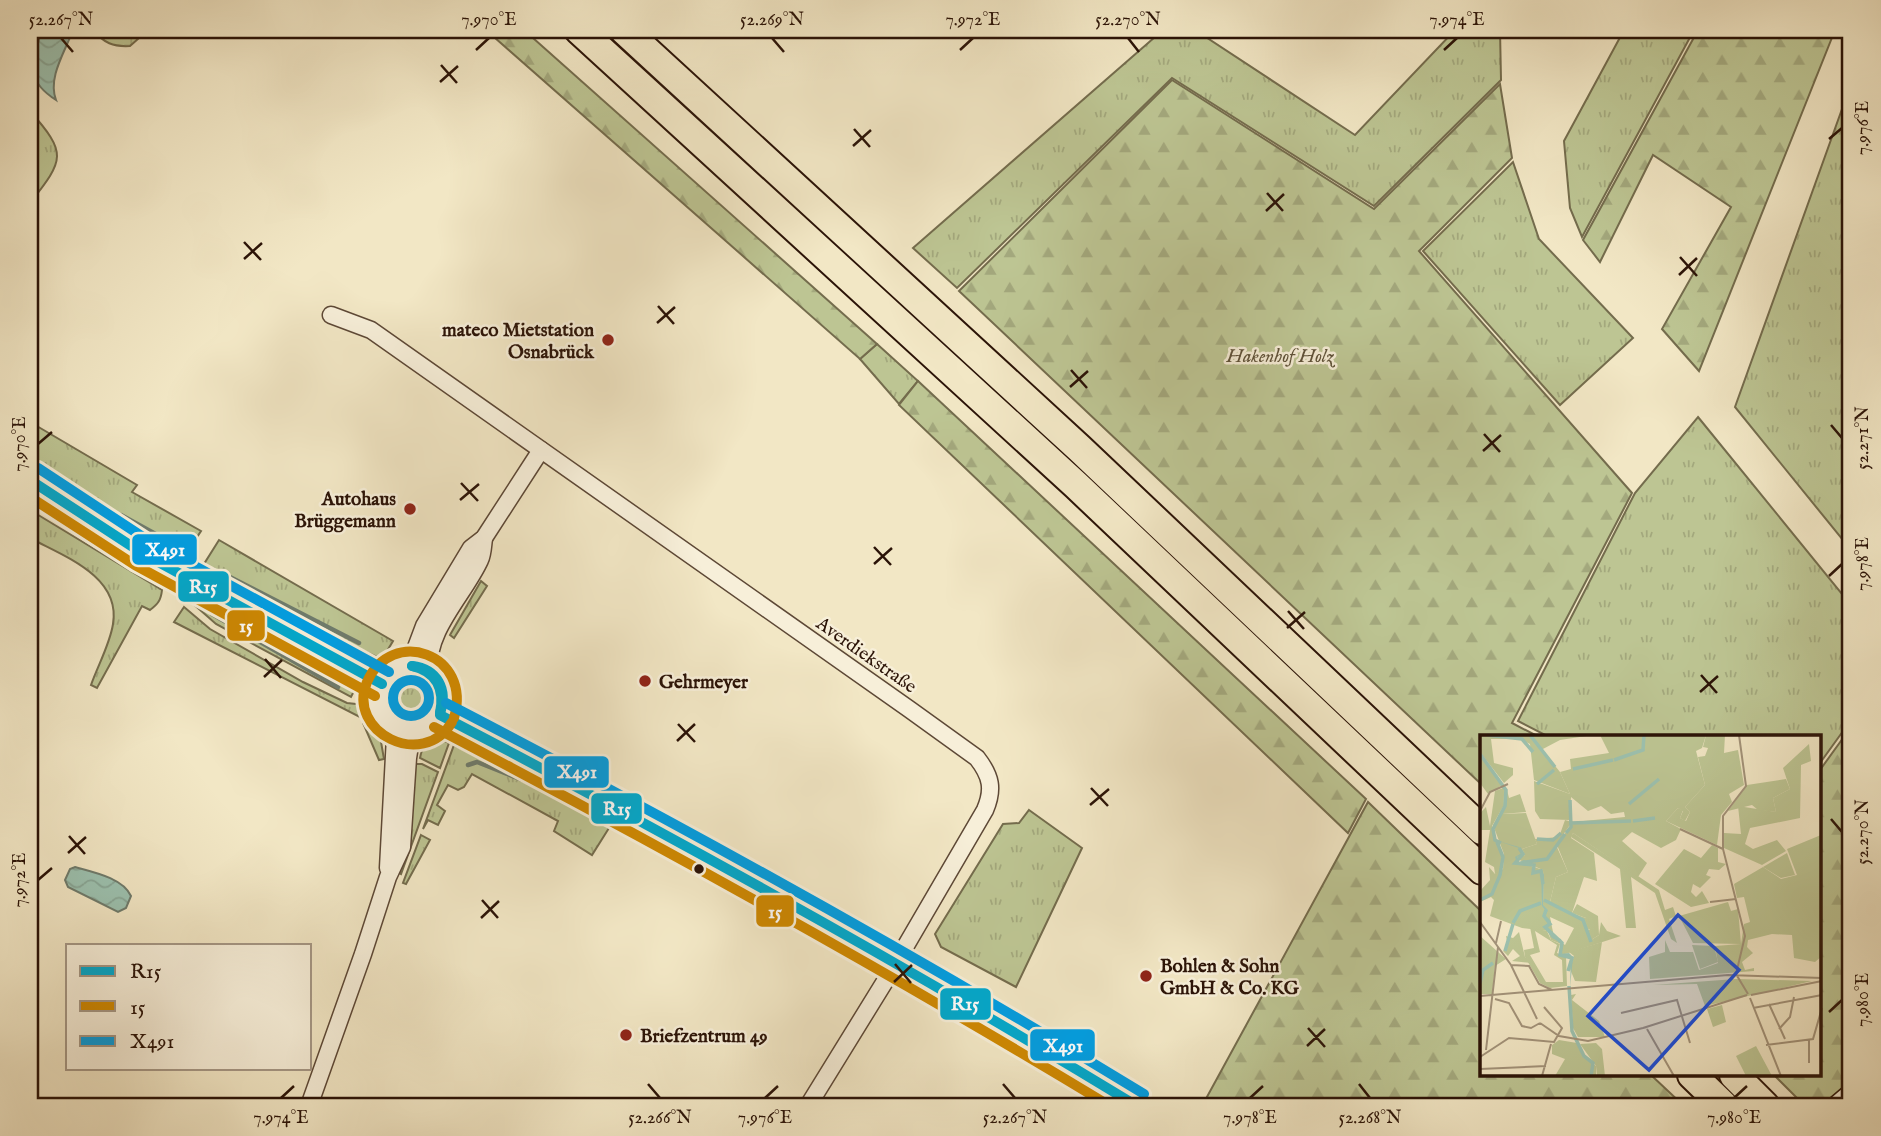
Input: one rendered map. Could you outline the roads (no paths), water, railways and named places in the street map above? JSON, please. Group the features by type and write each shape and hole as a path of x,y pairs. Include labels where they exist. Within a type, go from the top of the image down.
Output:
{"highway":[{"path":"579,30 1076,485 1480,868"},
{"path":"624,30 1079,448 1480,828"},
{"path":"1693,1076 1724,1106"},
{"path":"1735,1076 1765,1106"}],"street":[{"name":"Averdiekstraße","path":"331,316 371,330 977,758 985,768 992,787 985,810 808,1106"},
{"path":"419,668 437,678 444,696 440,715 425,728 415,731 398,729 383,716 379,705 382,684 393,671 419,668 429,661 436,636 482,558 484,538 541,450"},
{"path":"30,480 142,553 382,684"},
{"path":"440,715 710,858 896,962 1137,1106"},
{"path":"388,877 395,737 391,724"},
{"path":"309,1106 361,962 388,877 402,848 408,758 415,731"},
{"path":"1838,1106 1851,1095"}],"water":[{"path":"41,30 71,30 55,75 56,100 39,85 35,77 34,61"},
{"path":"75,867 115,880 131,896 126,908 118,912 68,887 65,880 70,869"}],"waterway":[{"path":"121,515 172,543"},
{"path":"226,575 359,643"},
{"path":"212,614 338,687"},
{"path":"468,765 477,762 525,781"}],"place":[{"name":"mateco Mietstation Osnabrück","path":"608,340"},
{"name":"Autohaus Brüggemann","path":"410,509"},
{"name":"Gehrmeyer","path":"645,681"},
{"name":"Bohlen & Sohn GmbH & Co. KG","path":"1146,976"},
{"name":"Briefzentrum 49","path":"626,1035"}],"park label":[{"name":"Hakenhof Holz","path":"1280,355"}]}
